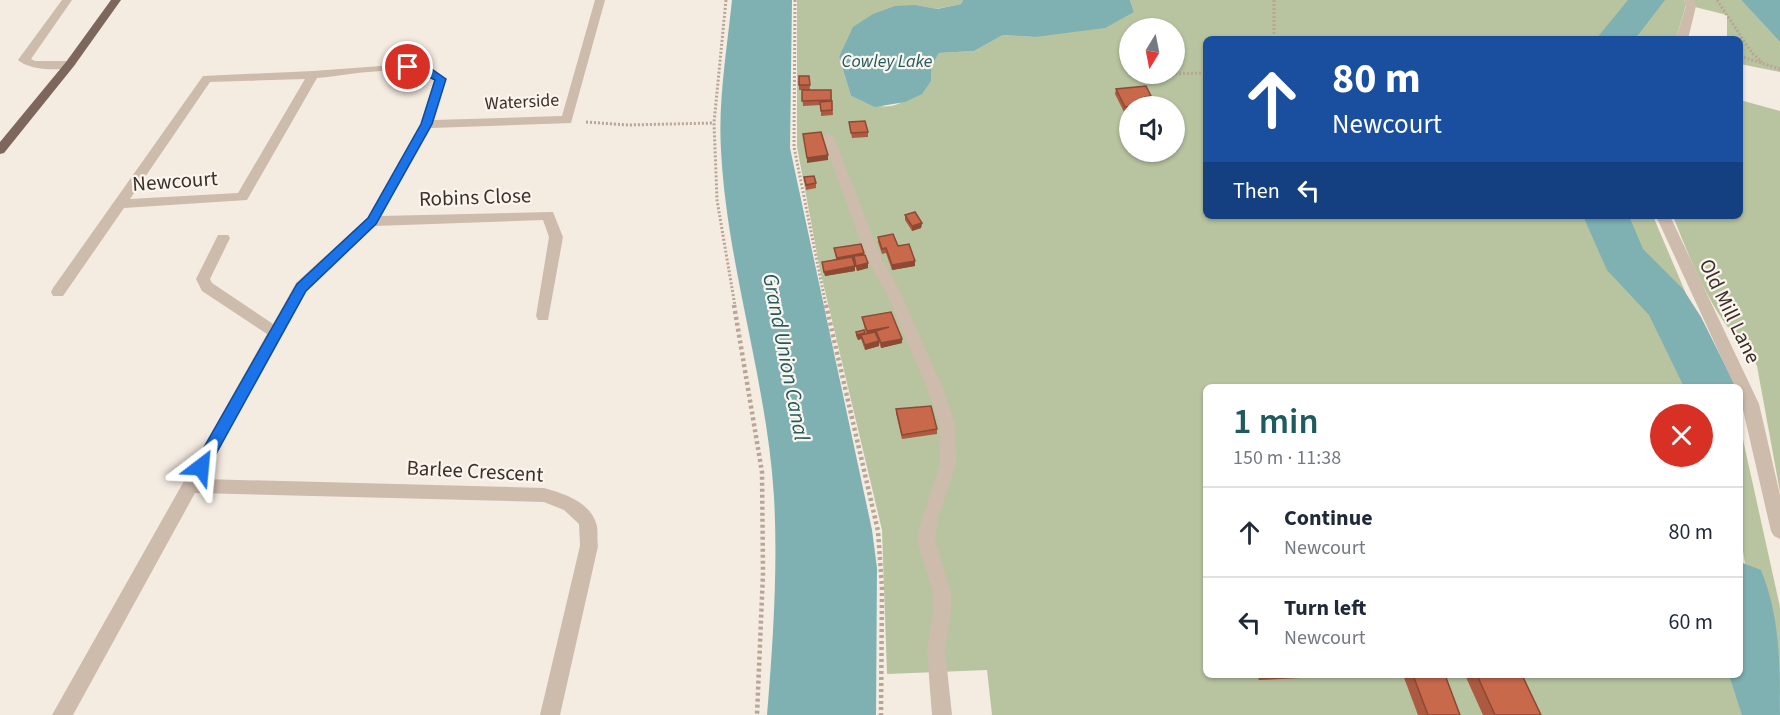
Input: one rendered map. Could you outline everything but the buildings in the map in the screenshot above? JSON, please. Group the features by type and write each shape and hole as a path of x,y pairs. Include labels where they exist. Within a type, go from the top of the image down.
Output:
{"main road":[{"path":"0,150 70,64 116,0"}],"street":[{"path":"66,0 24,60 33,65 70,64"},
{"name":"Waterside","path":"427,124 567,120 600,0"},
{"path":"1683,36 1691,6 1689,0"},
{"name":"Newcourt","path":"120,204 207,79 313,75 408,67 429,72 441,79 427,124 372,221"},
{"name":"Newcourt","path":"120,204 242,197 313,75"},
{"path":"828,137 875,261 892,288 937,393 947,423 948,465 926,540 942,593 942,611 936,650 942,715"},
{"path":"58,292 120,204"},
{"name":"Robins Close","path":"372,221 548,215 556,237 543,316"},
{"name":"Old Mill Lane","path":"1664,219 1741,384"},
{"path":"62,715 301,287 372,221"},
{"path":"223,238 203,279 207,287 276,333"},
{"name":"Old Mill Lane","path":"1743,387 1751,404 1780,531"},
{"name":"Barlee Crescent","path":"190,486 544,495 567,504 583,517 588,526 589,546 550,715"}],"path":[{"path":"726,0 714,123 717,200 762,472 763,573 757,715"},
{"path":"795,0 794,147 818,270 878,531 882,588 881,715"},
{"path":"1274,0 1274,36"},
{"path":"1717,0 1740,36"},
{"path":"1743,40 1752,54 1762,62"},
{"path":"1743,57 1780,69"},
{"path":"1185,74 1203,73"},
{"path":"567,120 628,125 714,123"}],"green space":[{"path":"797,0 963,0 961,4 936,9 916,5 839,57 851,96 865,102 885,106 902,102 931,81 931,67 939,53 974,51 1003,35 1035,37 1134,12 1130,0 1636,0 1602,36 1203,36 1203,219 1597,219 1616,265 1655,301 1679,347 1693,384 1203,384 1203,678 1743,678 1743,657 1761,715 992,715 987,670 887,674 882,530 820,270 797,147"},
{"path":"1655,0 1684,0 1686,5 1677,36 1630,36"},
{"path":"1690,0 1741,0 1780,42 1780,72 1743,65 1743,36 1727,36 1727,15 1691,6"},
{"path":"1743,101 1780,111 1780,492 1757,366 1724,322 1689,257 1674,219 1743,219"},
{"path":"1618,219 1654,219 1687,296 1730,384 1717,384 1706,357 1681,309 1633,256"},
{"path":"1743,440 1780,607 1780,697 1755,621 1743,551"}],"water":[{"name":"Grand Union Canal","path":"732,0 792,0 790,148 872,530 877,568 876,715 767,715 774,606 774,497 764,410 731,237 720,131"},
{"name":"Cowley Lake","path":"963,0 1130,0 1134,12 1119,18 1119,20 1105,28 1035,37 1003,35 974,51 939,53 931,67 931,81 922,94 905,102 875,107 851,96 839,57 853,27 873,14 895,6 916,5 937,9 961,4"},
{"path":"1741,0 1780,0 1780,42"}],"waterway":[{"path":"1617,36 1647,0"},
{"path":"1607,219 1624,258 1666,302 1709,384"},
{"path":"1743,609 1748,640 1775,715"}],"route":[{"path":"201,467 301,287 372,221 427,124 441,79 429,72 408,67"}]}
